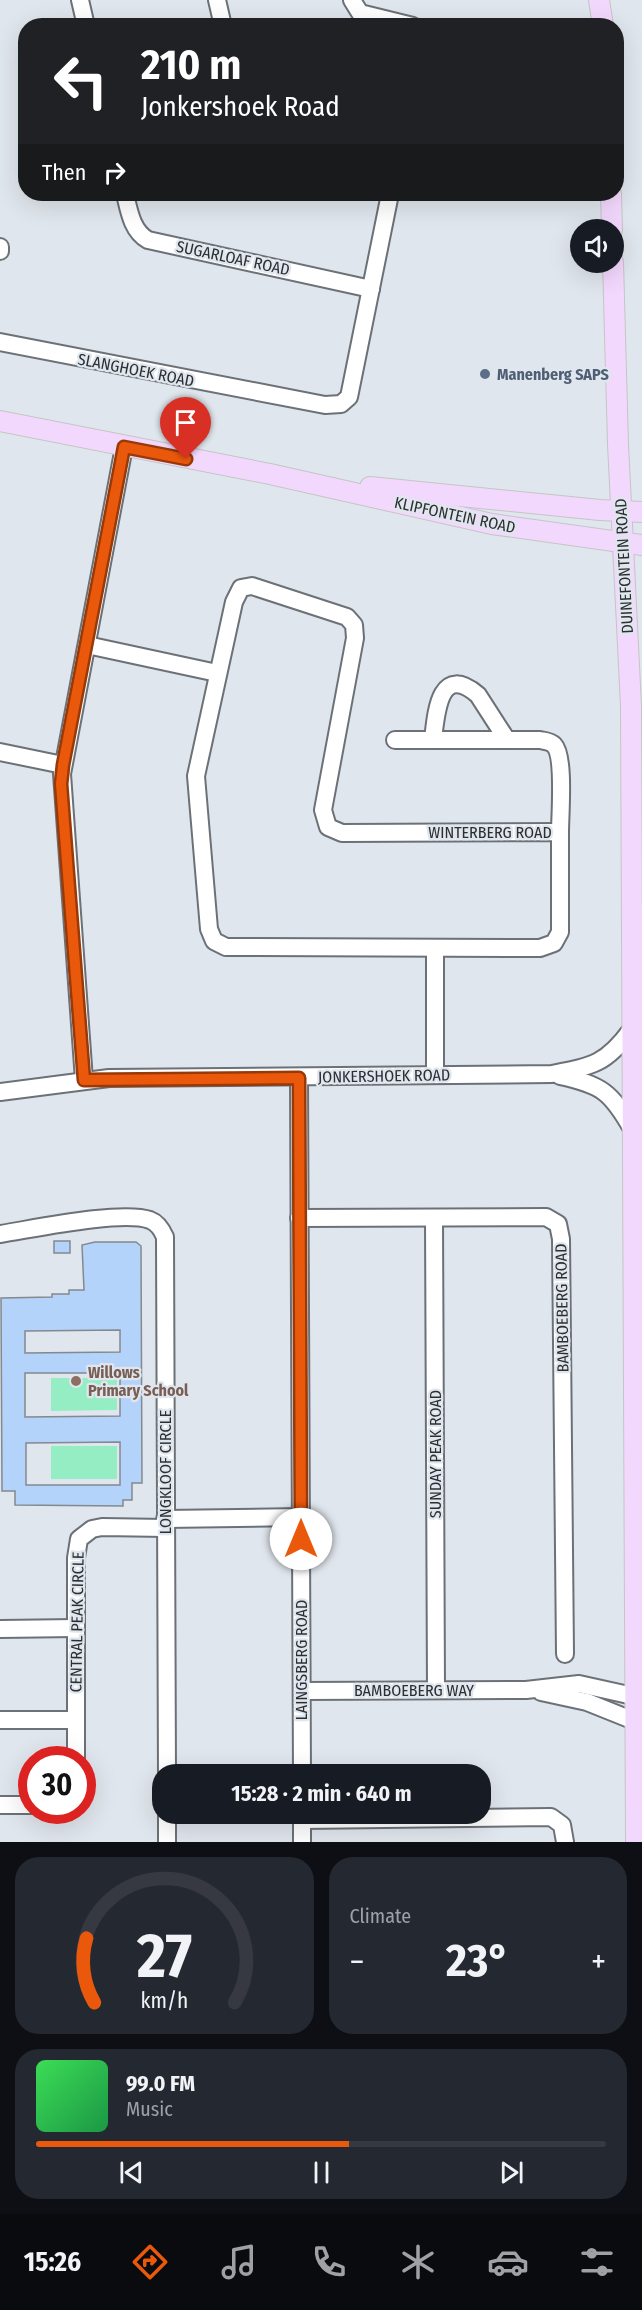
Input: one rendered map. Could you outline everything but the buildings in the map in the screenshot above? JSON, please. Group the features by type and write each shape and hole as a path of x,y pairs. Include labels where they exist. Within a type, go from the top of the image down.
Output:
{"main road":[{"path":"599,0 602,18"},
{"path":"611,201 612,219"},
{"name":"DUINEFONTEIN ROAD","path":"614,273 633,544 631,1030 639,1698 636,1842"},
{"name":"KLIPFONTEIN ROAD","path":"0,421 270,474 481,522 633,544"},
{"name":"KLIPFONTEIN ROAD","path":"270,474 461,497 632,512"}],"street":[{"path":"80,0 84,18"},
{"path":"217,0 221,18"},
{"path":"352,0 360,13 380,18"},
{"name":"SUGARLOAF ROAD","path":"127,201 136,228 140,235 148,240 371,288"},
{"name":"SLANGHOEK ROAD","path":"0,342 332,406 340,404 349,397 389,201"},
{"path":"84,1080 61,784 124,447"},
{"name":"WINTERBERG ROAD","path":"252,586 347,617 354,625 355,638 323,810 328,827 342,833 560,832 560,932 554,943 540,948 226,947 214,941 209,929 196,791 217,673 238,591 252,586"},
{"path":"87,645 217,673"},
{"path":"433,740 438,698 447,688 455,686 472,689 478,695 507,740"},
{"path":"395,740 540,740 550,742 558,750 560,832"},
{"path":"0,752 63,765"},
{"path":"435,949 435,1075"},
{"name":"JONKERSHOEK ROAD","path":"0,1092 84,1080 552,1074 581,1068 608,1058 631,1030"},
{"name":"JONKERSHOEK ROAD","path":"552,1074 599,1086 610,1095 632,1130"},
{"name":"LAINGSBERG ROAD","path":"299,1078 302,1764"},
{"name":"BAMBOEBERG ROAD","path":"299,1218 546,1217 554,1220 560,1228 565,1654"},
{"name":"SUNDAY PEAK ROAD","path":"434,1218 436,1690"},
{"name":"LONGKLOOF CIRCLE","path":"0,1234 96,1219 144,1219 154,1222 163,1231 165,1244 167,1764"},
{"path":"165,1524 301,1518"},
{"name":"CENTRAL PEAK CIRCLE","path":"76,1746 76,1558 79,1539 92,1529 102,1527 165,1524"},
{"path":"0,1629 76,1628"},
{"name":"BAMBOEBERG WAY","path":"302,1691 526,1690 579,1684 639,1698"},
{"name":"BAMBOEBERG WAY","path":"526,1690 586,1702 639,1723"},
{"path":"0,1720 76,1720"},
{"path":"0,1805 18,1805"},
{"path":"491,1817 551,1817 562,1825 565,1842"},
{"path":"167,1824 167,1842"},
{"path":"302,1824 302,1842"}],"green space":[{"path":"51,1378 117,1378 117,1410 51,1411"},
{"path":"51,1446 117,1446 117,1479 51,1479"}],"place":[{"name":"Manenberg SAPS","path":"485,374"},
{"name":"Willows Primary School","path":"76,1381"}],"route":[{"path":"186,459 124,447 63,765 61,784 84,1080 299,1078 301,1539"}]}
